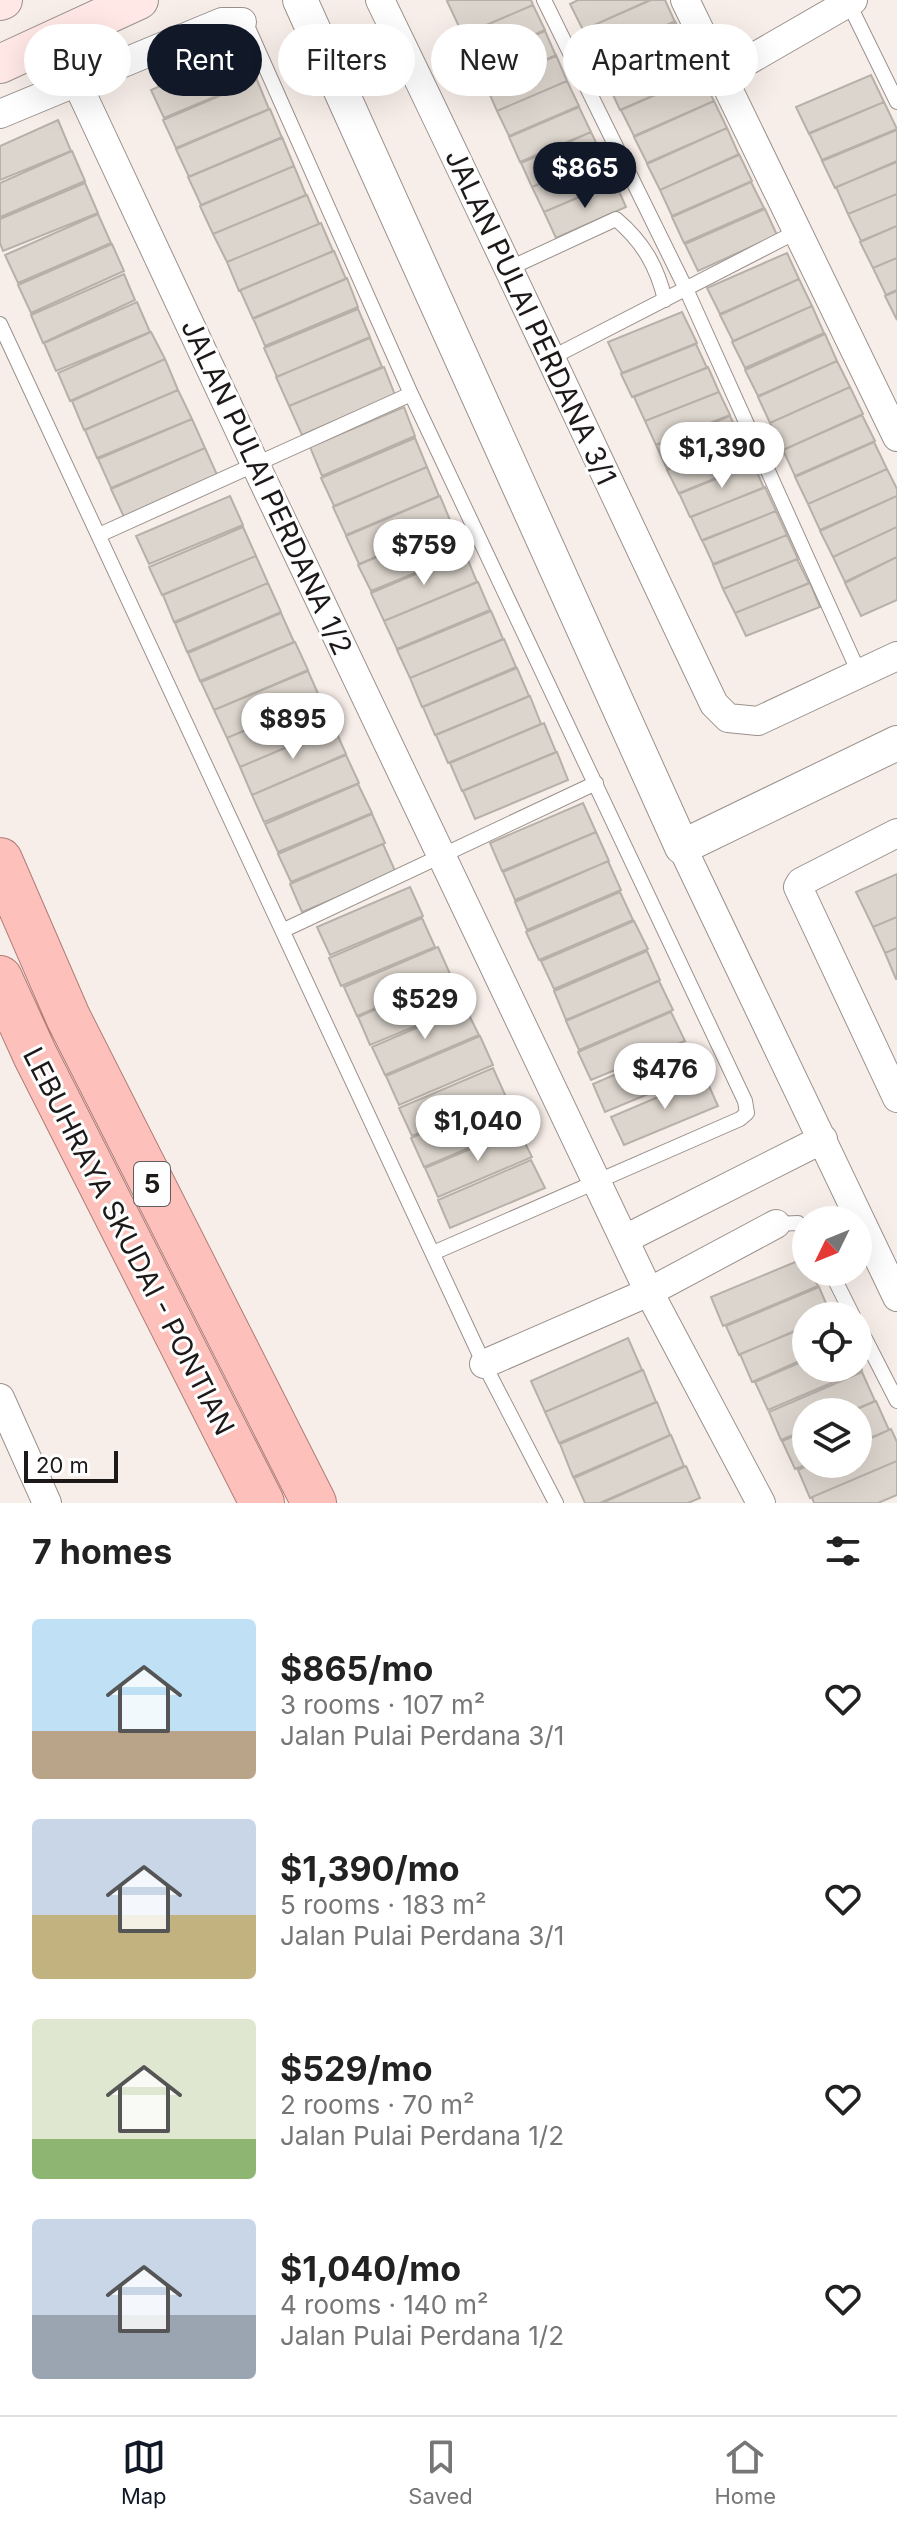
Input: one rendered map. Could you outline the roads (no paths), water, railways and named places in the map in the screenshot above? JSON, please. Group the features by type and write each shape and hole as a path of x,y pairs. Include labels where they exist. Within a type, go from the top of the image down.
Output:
{"highway":[{"name":"LEBUHRAYA SKUDAI - PONTIAN","path":"0,860 68,1017 314,1503"},
{"name":"LEBUHRAYA SKUDAI - PONTIAN","path":"0,978 35,1055 262,1503"}],"main road":[{"path":"0,64 139,0"}],"street":[{"path":"300,0 682,847 897,1297"},
{"name":"JALAN PULAI PERDANA 3/1","path":"380,0 510,268 549,359 714,704 728,718 758,721 860,675"},
{"path":"685,0 697,24"},
{"path":"758,55 851,2"},
{"path":"131,59 222,22 242,22"},
{"path":"0,114 41,96"},
{"name":"JALAN PULAI PERDANA 1/2","path":"83,96 649,1292 761,1503"},
{"path":"733,96 897,437"},
{"path":"860,675 897,656"},
{"path":"682,847 897,743"},
{"path":"897,833 801,882 798,887 897,1098"},
{"path":"625,1239 823,1139"},
{"path":"484,1364 649,1292 776,1224"},
{"path":"0,1398 47,1503"}],"lane":[{"path":"544,0 686,289 860,675"},
{"path":"851,2 897,102"},
{"path":"242,22 249,30 411,394 745,1101 747,1113 740,1119 598,1183 433,1253"},
{"path":"510,268 616,219 646,248 665,300"},
{"path":"549,359 796,232"},
{"path":"0,324 484,1364 556,1503"},
{"path":"99,535 411,394"},
{"path":"284,930 596,783"},
{"path":"776,1224 792,1223"},
{"path":"872,1352 897,1401"}]}
